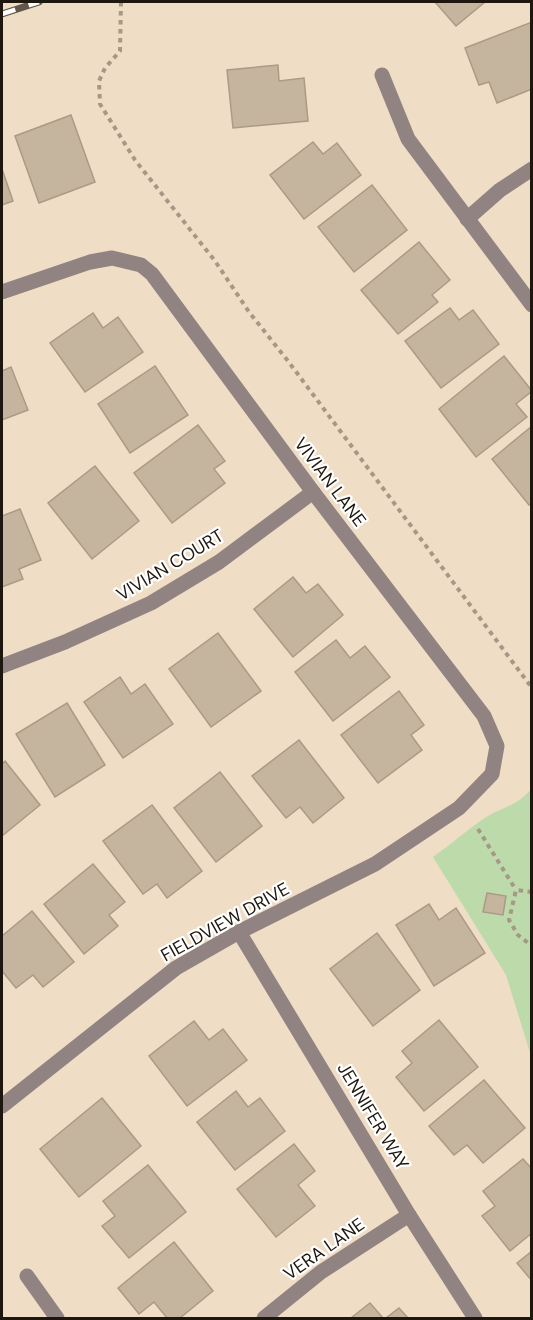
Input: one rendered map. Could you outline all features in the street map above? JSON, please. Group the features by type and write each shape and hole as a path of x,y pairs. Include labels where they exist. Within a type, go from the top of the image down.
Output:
{"street":[{"path":"382,75 408,139 531,305"},
{"path":"467,219 500,190 531,169"},
{"name":"VIVIAN LANE","path":"2,292 90,262 112,258 141,265 152,274 313,492 484,716 497,746 492,774 459,808 422,833"},
{"name":"VIVIAN COURT","path":"2,666 65,642 151,603 219,562 313,492"},
{"name":"FIELDVIEW DRIVE","path":"2,1106 176,968 239,932 375,864 422,833"},
{"name":"JENNIFER WAY","path":"239,932 409,1215 475,1318"},
{"name":"VERA LANE","path":"264,1318 321,1272 409,1215"},
{"path":"27,1276 57,1318"}],"path":[{"path":"121,2 120,51 105,68 99,81 100,104 135,160 214,261 249,312 531,688"},
{"path":"478,829 516,890 510,920 518,935 531,946"},
{"path":"516,890 531,892"}],"green space":[{"path":"531,789 531,1056 506,975 433,857 483,819 515,803"}],"building":[{"path":"435,2 485,2 456,26"},
{"path":"532,22 532,89 497,103 489,82 479,85 465,48"},
{"path":"278,65 279,81 304,78 308,121 233,128 227,70"},
{"path":"71,115 95,182 39,203 15,136"},
{"path":"313,142 323,154 337,143 361,175 304,219 270,175"},
{"path":"2,169 13,201 2,205"},
{"path":"372,185 407,230 354,272 318,227"},
{"path":"419,242 450,280 432,295 438,302 398,334 361,290"},
{"path":"450,308 459,320 473,310 499,344 441,388 405,341"},
{"path":"93,313 103,328 118,317 143,352 85,392 50,343"},
{"path":"504,356 532,391 516,404 527,417 476,457 439,409"},
{"path":"155,366 188,415 130,453 98,404"},
{"path":"11,367 28,410 2,420 2,371"},
{"path":"198,425 225,461 214,469 225,483 172,523 134,473"},
{"path":"532,426 532,503 529,505 492,459"},
{"path":"95,466 139,521 92,559 48,503"},
{"path":"20,509 41,560 19,569 23,579 2,587 2,516"},
{"path":"293,577 306,593 318,584 343,615 293,657 254,609"},
{"path":"218,633 261,691 211,727 169,669"},
{"path":"336,640 350,658 365,646 390,677 333,721 295,672"},
{"path":"120,677 131,694 145,684 173,724 123,758 84,702"},
{"path":"399,691 424,725 411,735 422,750 378,783 341,735"},
{"path":"67,703 105,765 55,797 16,734"},
{"path":"299,740 344,798 313,823 300,807 286,818 252,776"},
{"path":"5,761 40,805 2,836 2,764"},
{"path":"220,772 262,826 216,862 174,808"},
{"path":"152,805 202,871 167,898 157,884 143,894 103,841"},
{"path":"93,864 125,902 109,915 118,926 84,954 44,904"},
{"path":"487,893 506,896 503,915 483,912"},
{"path":"429,904 439,920 456,908 485,953 434,986 396,925"},
{"path":"32,911 74,962 43,987 33,975 16,988 2,971 2,936"},
{"path":"377,933 420,990 373,1026 330,969"},
{"path":"439,1020 478,1067 424,1111 396,1077 412,1063 402,1051"},
{"path":"194,1021 209,1040 223,1029 247,1060 187,1106 149,1056"},
{"path":"484,1080 525,1128 483,1163 467,1145 454,1155 429,1126"},
{"path":"236,1091 248,1107 260,1098 285,1131 235,1170 197,1122"},
{"path":"102,1098 141,1146 79,1197 40,1149"},
{"path":"294,1144 315,1171 298,1185 315,1206 276,1237 237,1189"},
{"path":"523,1159 532,1169 532,1233 510,1251 482,1216 495,1206 483,1191"},
{"path":"148,1165 186,1212 129,1258 102,1226 115,1216 103,1201"},
{"path":"174,1242 213,1291 180,1318 167,1318 154,1302 139,1314 118,1288"},
{"path":"532,1251 532,1281 517,1263"},
{"path":"370,1303 383,1318 351,1318"},
{"path":"399,1308 408,1318 386,1318"}],"railway":[{"path":"2,14 39,2"}]}
